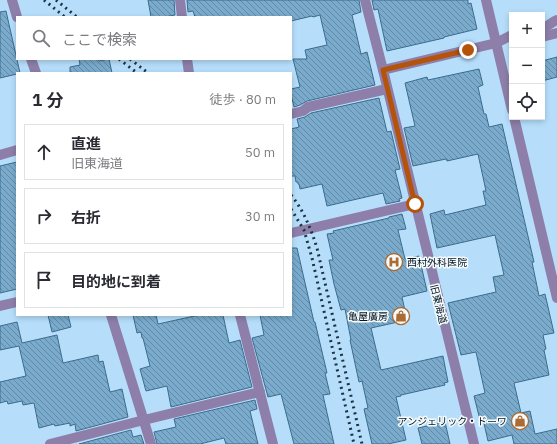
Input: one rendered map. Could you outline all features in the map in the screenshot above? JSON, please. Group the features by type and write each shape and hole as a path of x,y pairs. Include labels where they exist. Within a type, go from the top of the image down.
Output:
{"street":[{"path":"12,0 17,16"},
{"path":"180,0 182,16"},
{"name":"旧東海道","path":"365,0 474,444"},
{"path":"486,0 509,97"},
{"path":"545,27 557,20"},
{"path":"545,36 557,33"},
{"path":"383,70 496,43 509,36"},
{"path":"496,43 509,44"},
{"path":"31,60 36,72"},
{"path":"187,60 189,72"},
{"path":"292,114 304,111 308,107 387,89"},
{"path":"515,120 557,298"},
{"path":"0,155 16,150"},
{"path":"292,233 415,204"},
{"path":"0,306 16,302"},
{"path":"111,316 151,444"},
{"path":"240,316 273,444"},
{"path":"50,444 260,392"}],"building":[{"path":"148,0 174,0 175,15 151,16"},
{"path":"187,0 359,0 361,12 352,15 361,54 367,52 375,85 307,101 294,107 292,89 300,87 293,59 307,59 305,50 327,45 320,15 292,21 292,16 195,16 193,11 188,12"},
{"path":"372,0 468,0 468,4 471,3 477,29 387,51 378,9 374,10"},
{"path":"6,11 20,72 0,78 0,12"},
{"path":"557,57 557,77 545,80 545,60"},
{"path":"79,60 109,60 112,72 70,72 70,67 80,65"},
{"path":"479,69 483,85 478,87 484,114 486,114 489,127 502,124 534,262 532,262 539,296 545,294 554,333 543,335 546,349 544,350 549,375 514,383 521,413 530,411 535,434 557,429 557,444 514,444 512,435 488,441 483,419 480,420 474,396 485,393 476,352 461,355 448,303 496,292 493,277 504,275 495,235 437,248 430,214 444,210 445,215 486,205 483,191 486,191 478,154 447,161 446,159 413,166 404,128 415,126 405,83 427,77 428,80"},
{"path":"379,98 387,132 391,131 400,169 395,170 402,198 399,199 400,201 386,204 383,193 327,206 322,184 300,189 298,182 296,182 295,176 292,176 292,129 299,127 297,119 305,117 311,113"},
{"path":"16,162 16,289 0,293 0,166"},
{"path":"402,214 406,229 398,230 405,259 419,256 427,291 402,297 407,320 371,328 381,370 443,356 448,382 444,383 445,385 396,397 406,440 388,444 372,444 364,409 368,408 362,381 359,382 345,309 341,310 334,284 329,260 333,260 327,234 334,233 333,231"},
{"path":"292,248 297,248 327,373 325,373 330,394 323,395 334,444 294,444 281,394 268,397 252,338 264,335 260,316 292,316"},
{"path":"48,316 68,316 71,327 52,332"},
{"path":"133,316 156,316 158,324 194,316 223,316 229,343 240,340 252,387 171,407 167,386 146,391 140,369 150,366 141,332 137,333"},
{"path":"17,322 22,343 57,335 63,363 98,355 99,362 103,361 110,392 122,389 128,417 76,431 75,424 70,426 70,423 55,426 54,424 39,428 34,403 23,405 22,401 8,404 7,401 0,403 0,382 26,376 19,346 0,350 0,326"},
{"path":"255,400 257,409 250,411 258,444 226,444 224,438 200,444 157,444 154,432 176,427 174,419"},
{"path":"445,422 450,444 422,444 418,428"},
{"path":"131,430 133,437 141,435 144,444 79,444"}],"railway":[{"path":"44,0 64,16"},
{"path":"56,0 76,16"},
{"path":"120,60 136,72"},
{"path":"131,60 147,72"},
{"path":"292,196 307,220 317,248 362,444"},
{"path":"292,211 304,230 312,258 354,444"}],"place":[{"name":"西村外科医院","path":"394,262"},
{"name":"亀屋廣房","path":"401,316"},
{"name":"アンジェリック・ドーワ","path":"520,421"}],"route":[{"path":"415,204 383,70 468,50"}]}
